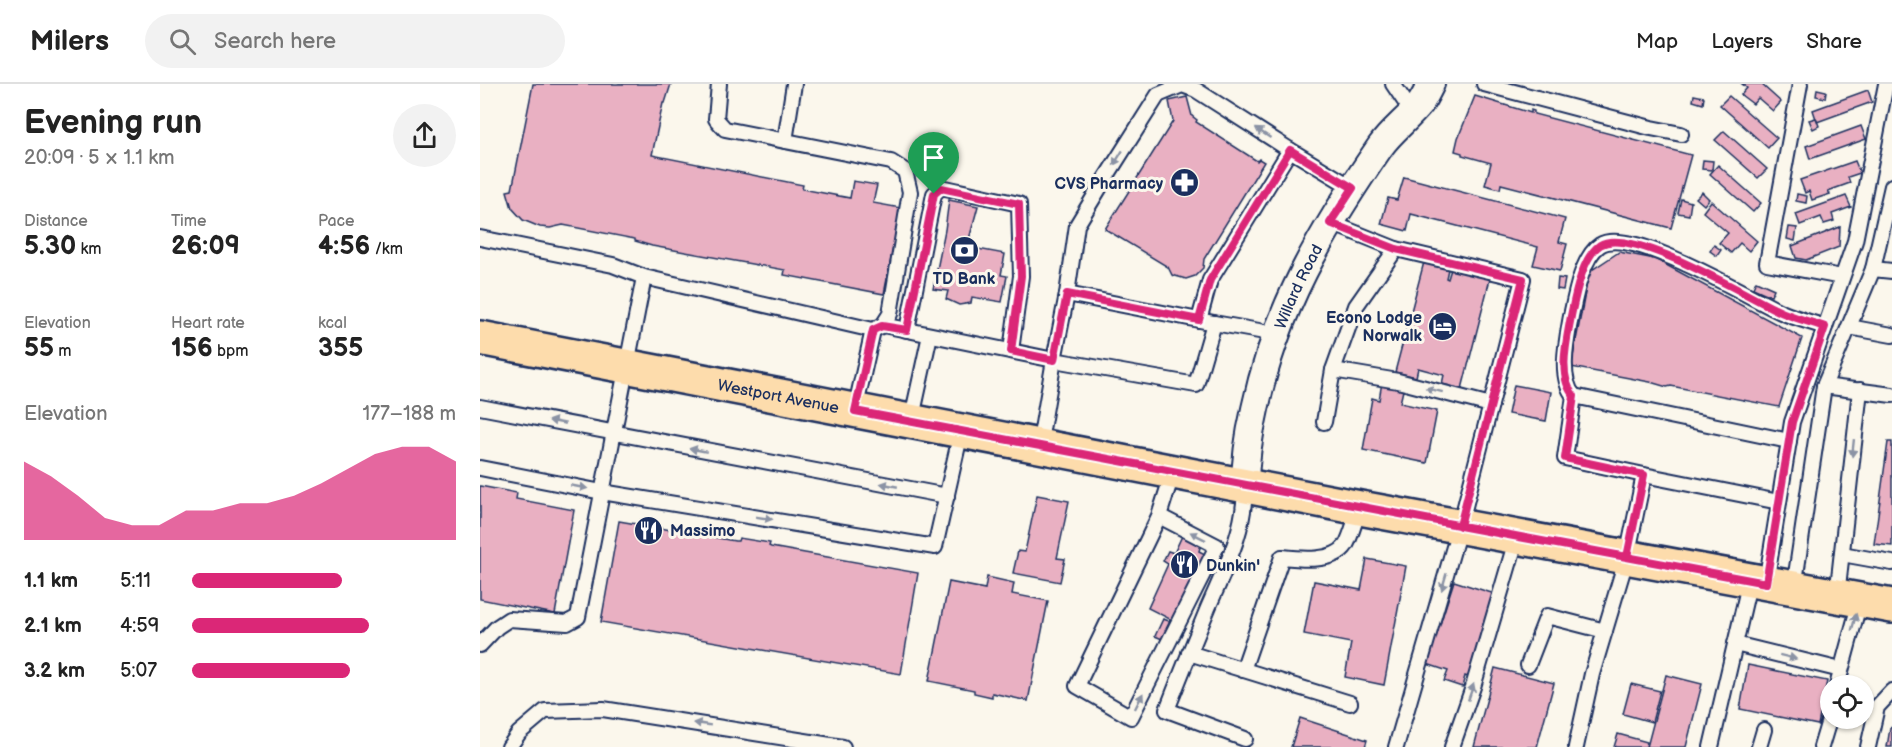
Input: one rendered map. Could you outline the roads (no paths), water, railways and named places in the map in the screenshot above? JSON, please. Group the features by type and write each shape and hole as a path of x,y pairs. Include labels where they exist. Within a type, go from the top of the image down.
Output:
{"main road":[{"name":"Westport Avenue","path":"480,338 1038,447 1892,606"}],"street":[{"name":"Willard Road","path":"1245,486 1248,440 1258,395 1286,307 1330,223 1382,145 1420,103 1431,84"}],"lane":[{"path":"719,84 716,119 725,129 891,162 905,171 910,192 890,314 878,328 855,411"},
{"path":"785,141 794,84"},
{"path":"1393,84 1412,112"},
{"path":"1484,84 1681,134"},
{"path":"1800,84 1767,263 1842,277"},
{"path":"1770,584 1779,502 1792,422 1855,241 1886,84"},
{"path":"1038,447 1067,294 1077,225 1158,95 1182,85 1196,90 1353,188"},
{"path":"1199,320 1210,280 1290,150"},
{"path":"1711,747 1735,644 1770,584 1824,386 1873,268 1889,216 1892,186"},
{"path":"907,330 934,194 941,188 1019,204 1021,276 1011,351"},
{"path":"1330,223 1396,249 1523,279 1460,526 1396,747"},
{"path":"480,238 613,265 644,277 878,328 907,330 1054,360 1196,385 1214,323"},
{"path":"1789,441 1574,396 1566,382 1565,359 1575,297 1586,263 1593,252 1599,245 1616,242 1664,253 1782,312 1825,327"},
{"path":"1324,422 1333,370 1356,306 1396,249"},
{"path":"1873,268 1892,271"},
{"path":"480,645 497,627 509,620 567,624 578,617 644,277"},
{"path":"1067,294 1276,334"},
{"path":"1849,327 1892,335"},
{"path":"911,422 930,335"},
{"path":"1333,370 1398,381 1491,405"},
{"path":"1824,386 1892,395"},
{"path":"1840,675 1849,598 1842,554 1860,390"},
{"path":"1574,396 1565,458 1779,502"},
{"path":"480,407 947,496"},
{"path":"480,468 603,492 935,547 961,432"},
{"path":"1159,516 1216,546 1131,717 1077,686 1159,516 1173,472"},
{"path":"1576,747 1592,674 1627,557 1644,475"},
{"path":"1245,486 1243,516 1235,546 1167,710 1245,739"},
{"path":"1243,670 1282,557 1306,560 1336,554 1346,545 1360,508"},
{"path":"1452,747 1473,687 1517,537"},
{"path":"1842,554 1892,563"},
{"path":"1528,665 1547,616 1605,631"},
{"path":"1735,644 1841,670"},
{"path":"1189,653 1350,703"},
{"path":"1868,747 1877,707 1892,691"},
{"path":"509,747 519,734 544,711 603,709 843,747"},
{"path":"1821,747 1826,729"},
{"path":"1759,747 1764,730"}],"place":[{"name":"CVS Pharmacy","path":"1184,183"},
{"name":"TD Bank","path":"964,250"},
{"name":"Econo Lodge Norwalk","path":"1443,326"},
{"name":"Massimo","path":"649,530"},
{"name":"Dunkin'","path":"1185,565"}]}
